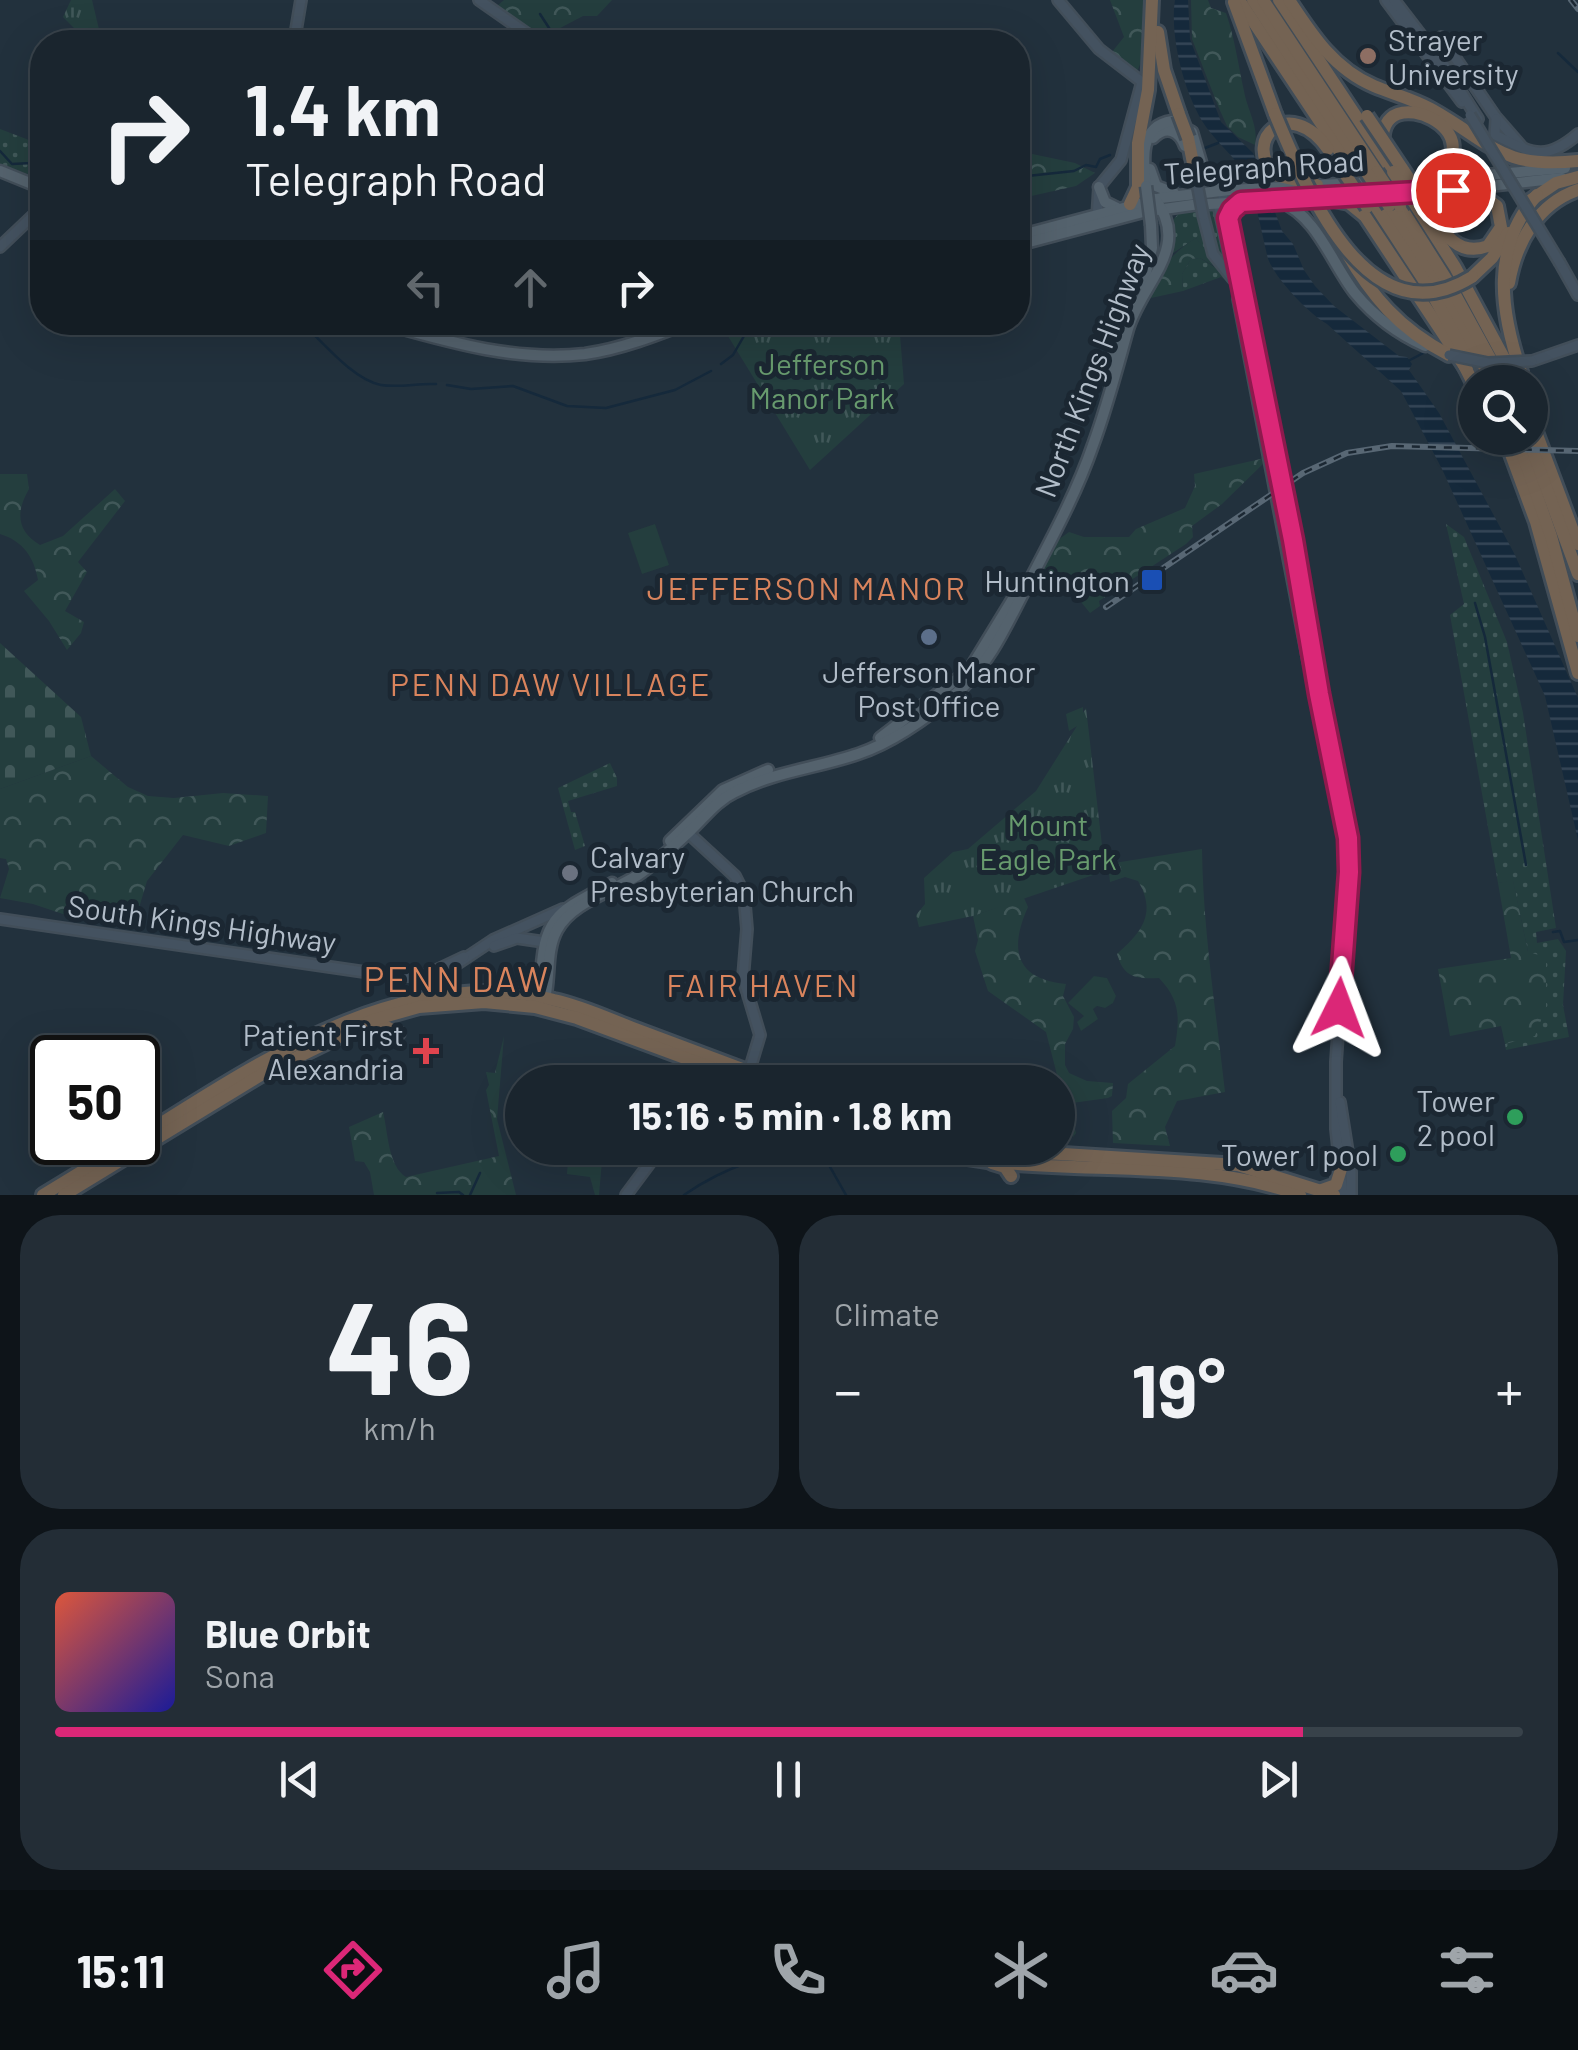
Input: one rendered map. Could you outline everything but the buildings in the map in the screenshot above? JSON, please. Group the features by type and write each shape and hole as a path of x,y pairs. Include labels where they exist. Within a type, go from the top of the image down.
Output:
{"highway":[{"path":"1124,206 1138,187 1137,155 1148,90 1155,0"},
{"path":"1155,0 1161,58 1188,138 1196,178"},
{"path":"1236,0 1275,114 1328,220 1379,304 1406,328 1449,355"},
{"path":"1236,0 1383,207 1467,365"},
{"path":"1253,0 1383,207 1436,278 1483,365"},
{"path":"1263,0 1361,173"},
{"path":"1279,0 1394,172 1446,236 1458,246 1472,250 1488,246 1501,227 1497,206 1479,193 1453,190"},
{"path":"1289,0 1422,206 1510,365"},
{"path":"1143,160 1156,82 1152,20"},
{"path":"1312,35 1350,73 1424,105 1502,153 1530,166 1577,170"},
{"path":"1394,172 1383,145 1385,128 1398,114 1418,112 1444,129 1452,148 1446,167 1426,180"},
{"path":"1361,173 1308,127 1294,122 1277,126 1266,140 1264,150 1275,175 1349,203 1365,216 1464,365"},
{"path":"1328,220 1360,266 1392,287 1432,292 1452,288 1472,277 1492,258 1521,211 1577,170"},
{"path":"1508,326 1510,276 1526,235 1550,205 1578,190"},
{"path":"1516,365 1502,288 1503,266 1520,218 1538,195"},
{"path":"1383,207 1464,365"},
{"path":"1383,207 1448,282 1494,365"},
{"path":"1508,455 1559,603 1578,673"},
{"path":"1523,455 1551,536 1578,636"},
{"path":"1534,455 1578,574"},
{"path":"1545,455 1578,544"},
{"path":"64,1195 222,1097 373,1020 466,992 543,1001 576,1018 706,1065"},
{"path":"160,1124 225,1083 344,1022 386,1005 431,1000 543,1001"},
{"path":"373,1020 398,1033"},
{"path":"1075,1154 1218,1162 1266,1172 1327,1193 1334,1187 1341,1169"},
{"path":"44,1195 93,1165"},
{"path":"1001,1165 1011,1176"},
{"path":"1075,1165 1210,1172 1300,1195"}],"main road":[{"path":"296,30 301,0"},
{"path":"479,0 522,30"},
{"path":"1058,0 1099,49 1142,82 1123,156 1100,187 1097,219"},
{"path":"1386,0 1427,49"},
{"path":"1394,0 1474,117 1578,295"},
{"path":"1427,49 1441,37 1495,116 1522,147"},
{"path":"1495,116 1495,134 1535,153 1550,153 1578,134"},
{"path":"1142,284 1152,248 1143,160 1146,142 1155,127 1177,122 1194,136 1205,176 1229,200 1235,283 1308,661 1319,694"},
{"path":"1180,195 1160,189 1152,180 1150,149 1157,134 1168,130 1179,134 1196,178 1213,254 1235,283"},
{"name":"Telegraph Road","path":"1030,241 1124,206 1278,201 1320,192 1426,180 1577,170"},
{"name":"Telegraph Road","path":"1030,233 1158,204 1180,195 1229,200 1272,188 1320,192 1453,190 1577,170"},
{"path":"0,171 30,183"},
{"path":"1100,187 1105,202 1124,206"},
{"path":"1229,200 1228,218 1347,832 1350,863 1339,993 1336,1129 1343,1195"},
{"path":"1278,201 1301,213 1353,290 1378,317 1409,338 1449,355 1488,363 1532,361 1578,344"},
{"name":"North Kings Highway","path":"956,688 982,652 1072,485 1090,442 1123,320 1154,268 1163,243 1158,204"},
{"name":"North Kings Highway","path":"486,947 517,938 548,943 571,913 640,873 732,793 763,779 874,748 898,735 976,672 1009,621 1085,466 1132,315 1162,263 1168,244 1167,214 1158,204"},
{"path":"0,247 30,218"},
{"path":"1562,262 1578,282"},
{"path":"425,335 472,348 521,354 590,353 654,335"},
{"path":"685,831 735,876 744,894 747,929 743,978 760,1035 751,1065"},
{"name":"North Kings Highway","path":"426,975 433,978 445,974 506,933 637,868 685,831"},
{"path":"543,1001 548,943 563,908"},
{"name":"South Kings Highway","path":"0,919 392,976 426,975"},
{"path":"426,975 431,1000"},
{"path":"1338,1094 1349,1150 1352,1195"},
{"path":"626,1195 648,1165"}],"green space":[{"path":"71,0 92,0 99,30 76,30 63,17"},
{"path":"504,0 612,0 597,16 583,16 556,30 533,30 497,6"},
{"path":"1110,0 1143,0 1144,54 1137,72 1112,52 1124,37"},
{"path":"1191,0 1208,0 1211,8 1226,13 1254,125 1255,145 1227,126 1218,106 1192,39"},
{"path":"0,129 30,140 30,175 0,164"},
{"path":"1030,154 1075,163 1095,173 1076,186 1030,196"},
{"path":"1215,210 1231,270 1205,238 1232,280 1221,277 1183,291 1182,274 1191,259 1200,258 1219,270 1196,238 1170,255 1173,220 1179,213"},
{"path":"1196,238 1221,270 1200,258 1191,259 1182,274 1183,291 1151,298 1166,263"},
{"name":"Jefferson Manor Park","path":"727,335 900,335 904,384 810,470"},
{"path":"1265,458 1222,504 1192,526 1193,537 1186,544 1099,601 1100,606 1090,613 1060,576 1042,568 1051,545 1069,532 1084,537 1129,537 1136,529 1185,508 1195,486 1194,474"},
{"path":"0,474 27,474 29,489 21,520 26,533 40,545 63,536 115,489 125,501 78,562 87,572 65,611 84,622 81,633 67,650 24,591 38,580 30,557 15,541 0,534"},
{"path":"655,524 669,565 642,574 628,533"},
{"path":"1446,524 1464,537 1507,642 1523,713 1556,928 1536,932 1537,943 1558,939 1566,951 1563,1005 1569,1037 1506,1050 1505,1044 1535,1035 1528,952 1513,881 1498,883 1450,615 1464,604"},
{"path":"0,643 81,717 91,756 0,789"},
{"name":"Mount Eagle Park","path":"1083,707 1105,871 973,916 919,927 916,915 925,904 924,878 953,852 968,849 1036,791 1077,726 1069,731 1066,714"},
{"path":"91,756 128,787 148,796 268,796 266,833 229,846 183,835 147,881 133,928 0,898 9,869 6,859 0,858 0,789"},
{"path":"610,763 617,786 568,801 585,846 575,850 558,788"},
{"path":"1202,849 1207,940 1225,1092 1177,1101 1165,1127 1170,1146 1113,1143 1112,1111 1126,1098 1128,1084 1175,1046 1178,1018 1175,1002 1159,978 1132,975 1120,962 1117,954 1140,930 1146,903 1138,881 1125,877 1110,882 1108,864"},
{"path":"1513,880 1528,952 1546,957 1546,1007 1535,1036 1505,1044 1501,1026 1450,1036 1438,969 1511,958 1498,883"},
{"path":"1024,898 1028,907 1019,936 1021,959 1036,976 1066,984 1063,996 1074,1017 1065,1044 1065,1065 1054,1065 1046,1032 988,991 975,951 978,940 973,916"},
{"path":"1094,976 1107,978 1116,996 1105,1008 1093,1009 1098,1019 1081,1031 1077,1022 1084,1016 1068,1003"},
{"path":"504,1036 497,1119 505,1165 508,1165 516,1195 374,1195 370,1172 364,1162 355,1161 349,1127 383,1112 392,1157 406,1177 499,1156 486,1090 486,1072 495,1073"},
{"path":"1075,1076 1113,1083 1112,1096 1075,1103"},
{"path":"568,1165 602,1165 599,1195 595,1195 590,1177 567,1174"}],"water":[{"path":"1175,0 1188,0 1190,39 1221,122 1253,153 1282,231 1293,244 1304,270 1334,306 1399,356 1407,357 1412,364 1409,370 1439,413 1458,455 1461,455 1515,555 1578,698 1578,840 1545,696 1442,469 1401,391 1301,303 1270,263 1247,180 1201,120 1187,87 1177,50"}],"waterway":[{"path":"540,14 550,30"},
{"path":"1558,53 1578,72"},
{"path":"1205,148 1218,143"},
{"path":"0,151 12,164 30,163"},
{"path":"1030,176 1074,171 1086,165 1096,167 1100,159 1110,155"},
{"path":"315,335 370,382 388,386 436,384"},
{"path":"721,364 733,355 745,335"},
{"path":"1410,360 1429,350"},
{"path":"447,385 471,389 513,386 567,406 606,408 675,390 711,371"},
{"path":"1475,603 1485,637 1526,865"},
{"path":"1553,932 1560,931 1564,942 1578,940"},
{"path":"684,1195 750,1162 804,1150 821,1151 846,1195"},
{"path":"470,1195 480,1173"},
{"path":"437,1193 463,1195"}],"railway":[{"path":"1571,0 1578,9"},
{"path":"1106,607 1303,473 1347,453 1392,446 1578,451"}],"place":[{"name":"Strayer University","path":"1368,56"},
{"name":"Huntington","path":"1152,580"},
{"name":"Jefferson Manor Post Office","path":"929,637"},
{"name":"Calvary Presbyterian Church","path":"570,873"},
{"name":"Patient First Alexandria","path":"426,1051"},
{"name":"Tower 2 pool","path":"1515,1117"},
{"name":"Tower 1 pool","path":"1398,1154"}],"district":[{"name":"JEFFERSON MANOR","path":"807,587"},
{"name":"PENN DAW VILLAGE","path":"551,683"},
{"name":"PENN DAW","path":"457,978"},
{"name":"FAIR HAVEN","path":"763,984"}],"route":[{"path":"1339,1008 1348,838 1228,218 1241,202 1453,190"}]}
